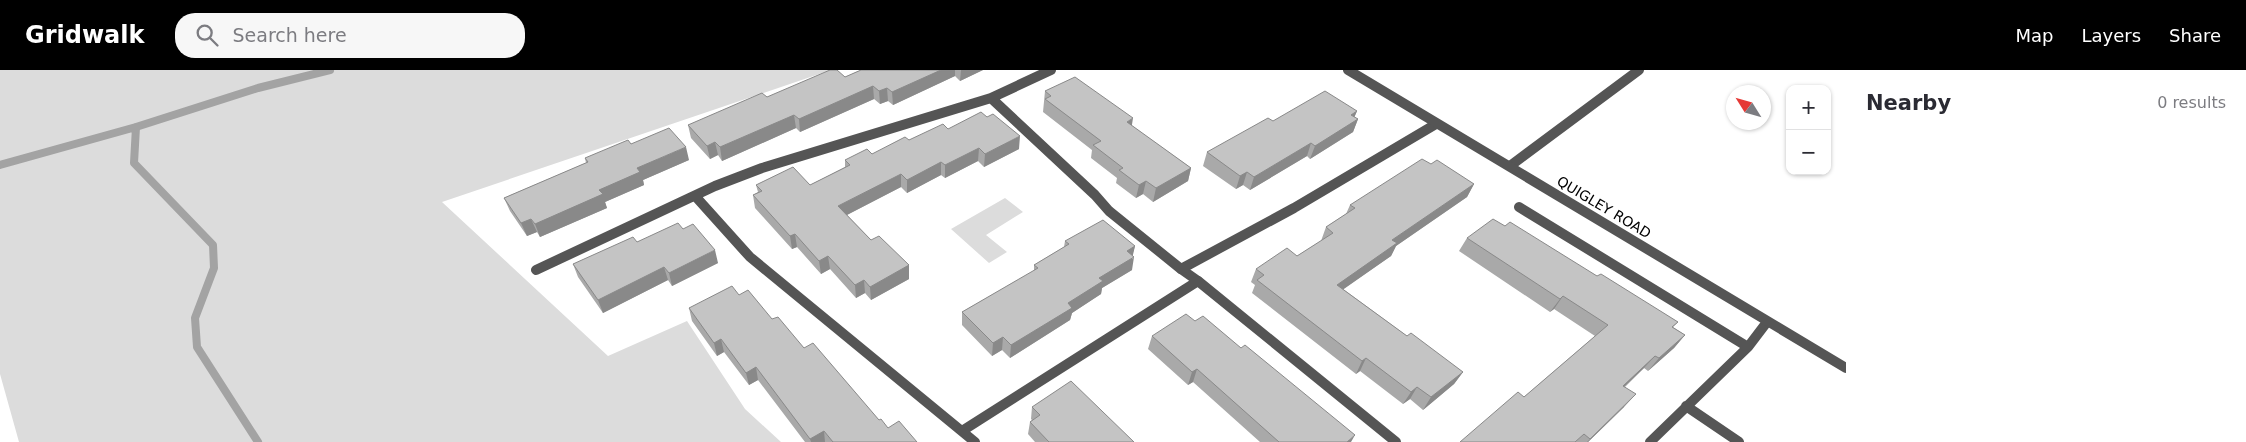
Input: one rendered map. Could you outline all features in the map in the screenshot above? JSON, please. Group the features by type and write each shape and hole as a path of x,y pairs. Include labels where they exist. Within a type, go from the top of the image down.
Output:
{"street":[{"path":"536,270 715,186 762,168 991,98 1051,70"},
{"name":"QUIGLEY ROAD","path":"1348,70 1846,368"},
{"path":"1510,166 1639,70"},
{"path":"991,98 1095,195 1109,211 1396,442"},
{"path":"1181,269 1294,208 1436,124"},
{"path":"696,196 750,257 975,442"},
{"path":"1519,207 1748,347"},
{"path":"962,431 1198,281"},
{"path":"1650,442 1748,347 1767,322"},
{"path":"1686,406 1739,442"}],"shaded area":[{"path":"0,70 831,70 442,202 608,356 687,321 745,409 781,442 19,442 0,374"},
{"path":"1005,198 1023,212 986,235 1007,252 989,263 951,229"}],"building":[{"path":"830,70 837,70 845,77 861,70 941,70 892,92 887,88 879,91 873,86 799,119 794,115 720,147 715,142 707,146 688,125 762,93 767,97"},
{"path":"1075,77 1133,118 1127,122 1191,168 1156,188 1146,181 1139,185 1119,170 1123,168 1093,145 1101,141 1045,99 1051,96 1045,91"},
{"path":"1325,91 1357,111 1351,115 1358,119 1315,146 1311,143 1254,177 1247,172 1240,176 1207,152 1268,118 1273,121"},
{"path":"981,112 987,117 993,114 1020,136 985,154 979,148 945,165 941,162 907,180 901,174 838,206 871,240 879,236 909,265 870,287 864,280 855,285 828,256 819,261 795,234 790,236 753,195 762,191 756,185 793,167 810,185 850,165 845,160 867,149 872,154 905,137 909,140 943,124 948,129"},
{"path":"669,128 686,147 637,168 640,172 599,190 603,194 535,224 531,219 521,223 504,198 588,162 585,158 628,140 631,144"},
{"path":"1422,159 1431,164 1437,160 1474,184 1392,240 1397,243 1337,285 1407,336 1411,333 1463,372 1431,397 1417,387 1411,392 1366,358 1362,361 1257,280 1264,275 1256,269 1287,248 1297,256 1333,233 1326,227 1355,208 1350,205"},
{"path":"1493,219 1505,226 1510,222 1597,276 1601,274 1678,322 1672,327 1685,335 1659,358 1655,356 1623,386 1636,394 1590,439 1584,434 1575,442 1460,442 1518,392 1524,397 1608,325 1563,296 1560,299 1467,238"},
{"path":"1103,220 1135,246 1127,251 1134,257 1099,278 1103,281 1068,303 1072,308 1011,345 1003,337 993,343 962,312 1038,268 1034,265 1069,244 1065,241"},
{"path":"678,223 683,229 693,224 715,250 669,273 664,267 598,300 573,264 633,237 637,242"},
{"path":"732,286 739,295 748,290 772,319 778,317 804,348 813,343 879,420 881,419 888,428 899,421 917,442 833,442 824,431 810,439 756,367 746,373 721,339 714,343 689,308"},
{"path":"1186,314 1195,321 1203,316 1241,348 1245,345 1355,435 1347,442 1279,442 1197,369 1192,372 1152,336"},
{"path":"1071,381 1134,442 1049,442 1030,422 1040,415 1032,407"}],"waterway":[{"path":"136,127 258,88 330,70"},
{"path":"0,165 136,127"},
{"path":"136,127 134,163 213,245 214,268 195,318 197,347 258,442"}]}
